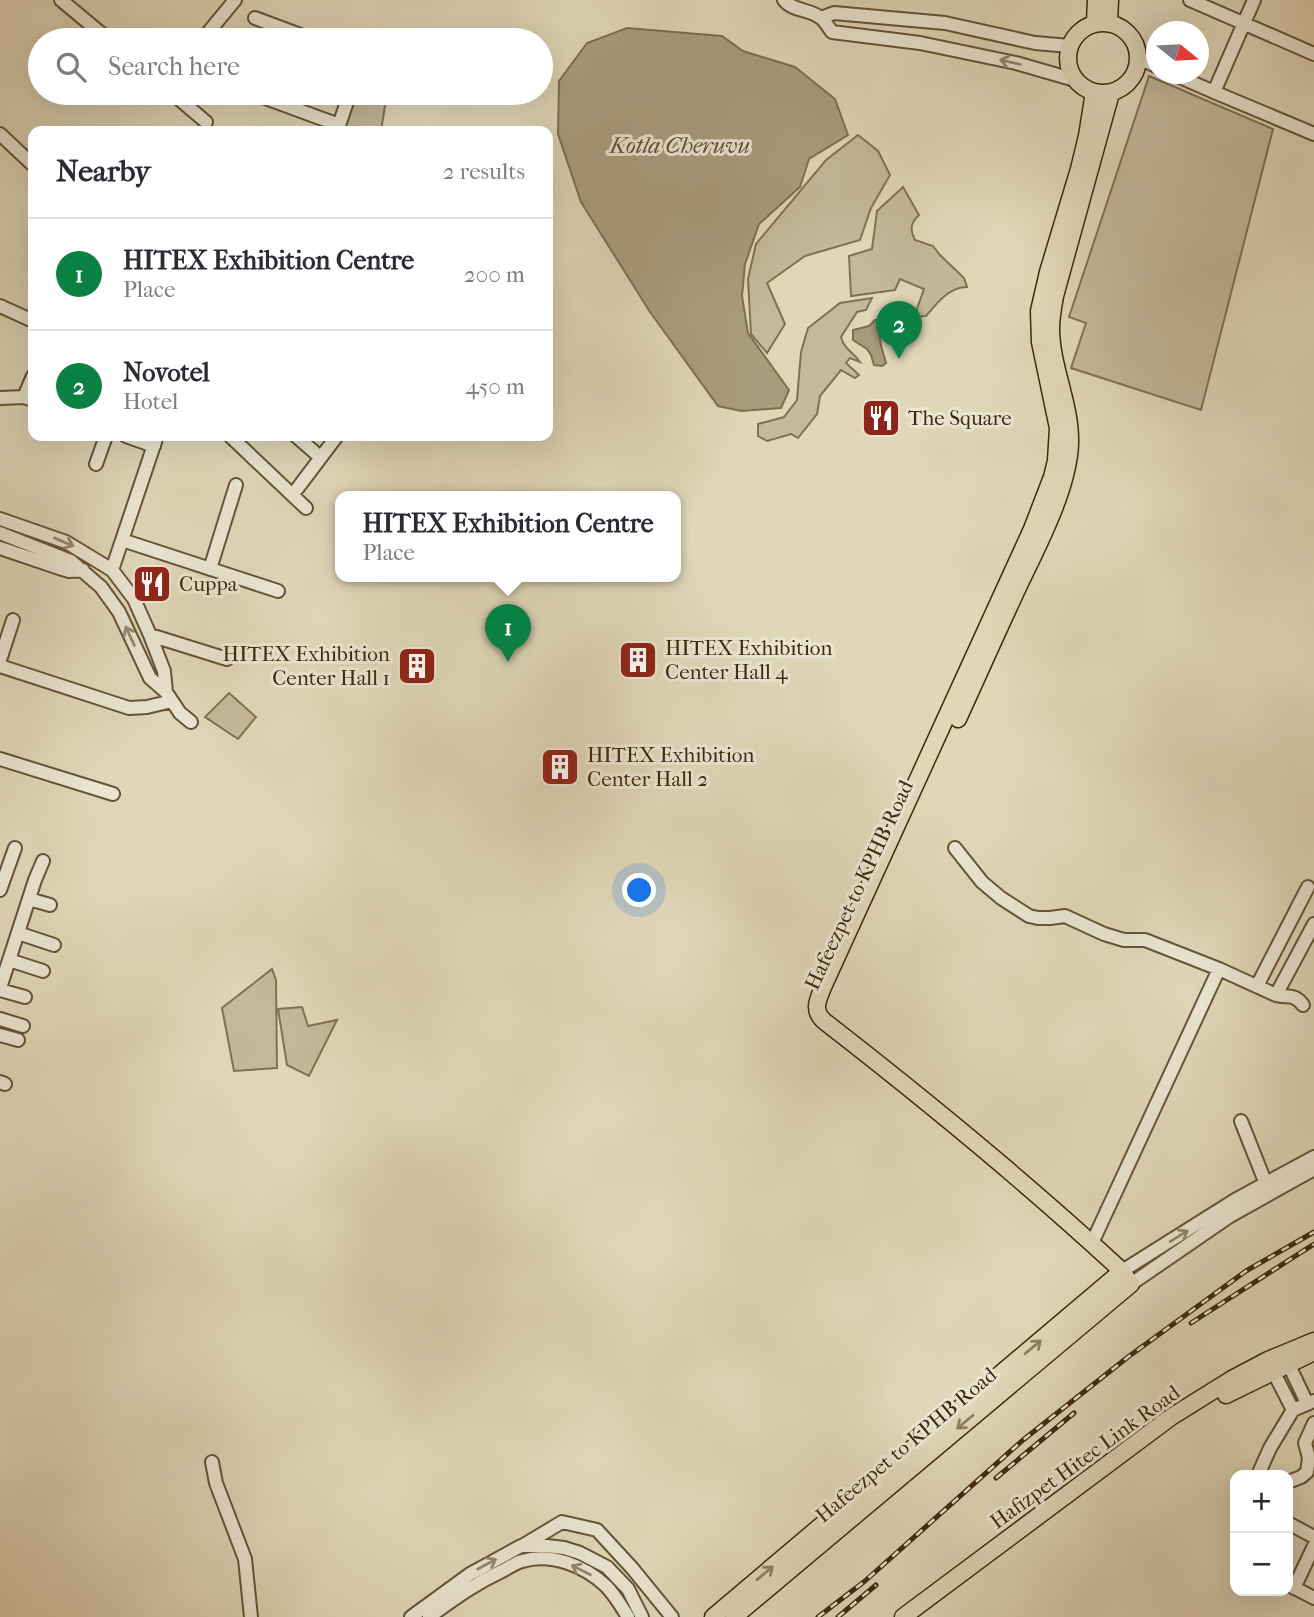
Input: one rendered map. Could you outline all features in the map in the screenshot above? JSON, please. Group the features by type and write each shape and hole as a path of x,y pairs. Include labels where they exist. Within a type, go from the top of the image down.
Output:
{"main road":[{"path":"1096,0 1102,23"},
{"path":"1102,23 1110,0"},
{"path":"1102,23 1118,25 1127,31 1138,48 1138,67 1131,80 1118,90 1111,93 1094,92 1083,88 1075,80 1068,58 1070,46 1084,28 1102,23"},
{"path":"824,1021 817,1013 816,1006 823,987 1032,529 1052,477 1058,428 1040,342 1039,311 1082,158 1094,92"},
{"name":"Hafeezpet to KPHB Road","path":"734,1617 1127,1278 1023,1182 928,1102 824,1021 826,1006 850,951 1045,531 1063,481 1068,463 1069,425 1053,349 1052,314 1111,93"},
{"path":"713,1617 1127,1278"},
{"name":"Hafizpet Hitec Link Road","path":"903,1617 1171,1417 1232,1379 1311,1350"},
{"path":"921,1617 1175,1426 1270,1366"}],"street":[{"path":"61,0 95,28"},
{"path":"212,28 235,0"},
{"path":"783,0 788,5 799,4 821,18 832,32 920,43 1016,63 1075,80"},
{"path":"1190,0 1314,54"},
{"path":"1214,92 1254,0"},
{"path":"821,18 834,13 945,23 1035,43 1070,46"},
{"path":"255,18 282,28"},
{"path":"1139,58 1146,61"},
{"path":"1196,84 1314,134"},
{"path":"186,105 206,122"},
{"path":"281,105 333,126"},
{"path":"339,126 347,105"},
{"path":"0,134 28,160"},
{"path":"0,306 28,319"},
{"path":"0,398 28,399"},
{"path":"96,464 104,441"},
{"path":"112,570 155,441"},
{"path":"235,441 306,508"},
{"path":"302,441 320,457"},
{"path":"297,489 333,441"},
{"path":"210,569 236,485"},
{"path":"0,519 66,542 112,570 134,600 150,635 164,671 169,697"},
{"path":"0,533 71,561 101,587 119,612 150,678 191,722"},
{"path":"122,540 278,591"},
{"path":"0,548 69,571 83,570"},
{"path":"0,660 13,620"},
{"path":"150,635 228,659"},
{"path":"0,666 129,708 147,707 169,697"},
{"path":"0,759 113,794"},
{"path":"955,848 982,882 1029,916 1065,916 1104,934 1124,940 1145,940 1278,995 1299,999 1308,1008"},
{"path":"0,890 4,866 15,849"},
{"path":"25,997 0,989 43,861"},
{"path":"1256,986 1308,887"},
{"path":"29,899 50,905"},
{"path":"1278,995 1314,924"},
{"path":"18,933 54,945"},
{"path":"9,960 43,971"},
{"path":"1092,1243 1219,969"},
{"path":"0,1019 23,1026"},
{"path":"0,1035 18,1040"},
{"path":"1241,1121 1266,1184"},
{"path":"1127,1278 1235,1200 1314,1157"},
{"path":"1127,1278 1230,1216 1314,1170"},
{"path":"1260,1470 1293,1410 1311,1402 1286,1359"},
{"path":"1270,1366 1293,1410"},
{"path":"1293,1480 1310,1474 1305,1443 1314,1423"},
{"path":"212,1462 216,1483 246,1559 251,1617"},
{"path":"411,1617 470,1574 562,1522 597,1531 672,1617"},
{"path":"1293,1525 1314,1537"},
{"path":"521,1546 564,1548 607,1567 628,1589 642,1617"},
{"path":"1293,1583 1314,1546"},
{"path":"429,1617 476,1583 523,1561 545,1559 565,1562 596,1577 608,1588 628,1617"},
{"path":"1293,1587 1314,1598"}],"shaded area":[{"path":"1146,84 1168,84 1273,129 1201,410 1071,368 1086,323 1069,317"},
{"path":"353,105 385,105 382,126 346,126"},
{"path":"858,135 878,151 890,175 871,208 860,240 805,256 767,283 785,324 767,353 751,334 748,279 756,244 826,160"},
{"path":"903,187 919,215 912,227 915,240 933,246 964,278 967,287 949,293 926,316 914,317 924,289 900,279 895,290 851,296 849,256 872,249 877,211"},
{"path":"872,298 866,310 857,312 841,337 860,362 850,358 846,363 859,375 855,378 841,370 820,396 817,414 798,438 791,434 767,441 758,436 758,424 784,417 797,400 801,352 808,328 840,303"},
{"path":"229,693 256,717 238,739 205,717"},
{"path":"272,969 276,980 277,1068 234,1071 222,1008"},
{"path":"302,1007 308,1026 337,1020 309,1076 287,1065 278,1009"}],"water":[{"name":"Kotla Cheruvu","path":"627,28 722,36 743,51 795,67 835,99 848,135 809,159 800,187 759,224 745,264 742,296 748,333 789,390 781,408 741,411 718,406 650,312 581,202 558,134 559,81 587,43"},
{"path":"880,319 885,326 880,339 886,363 882,366 874,365 867,349 853,340 853,330 869,326"}],"railway":[{"path":"818,1617 865,1581 1023,1440 1128,1357 1246,1271 1314,1232"},
{"path":"1191,1323 1314,1244"},
{"path":"996,1478 1074,1413"},
{"path":"838,1617 876,1585"}],"place":[{"name":"Novotel","path":"899,359"},
{"name":"The Square","path":"881,418"},
{"name":"Cuppa","path":"152,584"},
{"name":"HITEX Exhibition Center Hall 4","path":"638,660"},
{"name":"HITEX Exhibition Centre","path":"508,662"},
{"name":"HITEX Exhibition Center Hall 1","path":"417,666"},
{"name":"HITEX Exhibition Center Hall 2","path":"560,767"}]}
